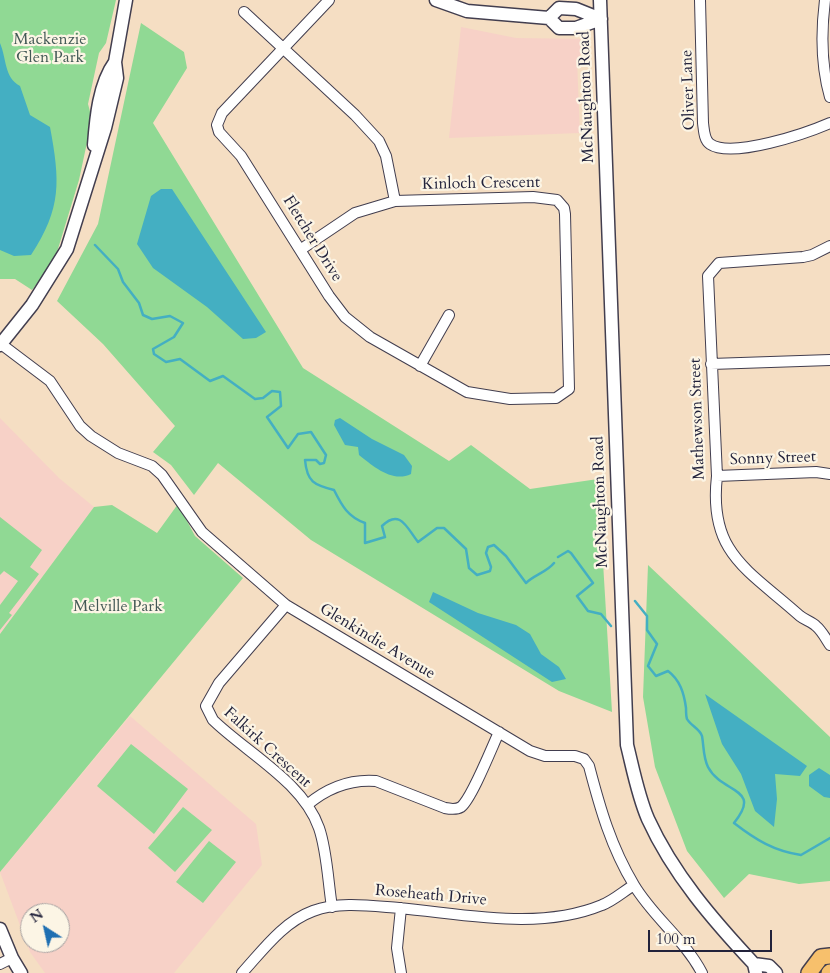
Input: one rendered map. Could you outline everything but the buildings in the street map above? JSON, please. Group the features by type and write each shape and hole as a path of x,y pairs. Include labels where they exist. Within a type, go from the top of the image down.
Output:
{"main road":[{"path":"809,973 821,958 830,956"}],"street":[{"path":"1,345 32,305 66,249 82,206 94,161 96,127 106,74 115,62 126,0"},
{"name":"Fletcher Drive","path":"329,0 222,113 217,125 219,132 241,156 345,317 370,337 457,388 480,396 510,399 556,398"},
{"path":"436,0 467,11 549,18 559,28 576,28 601,19"},
{"name":"McNaughton Road","path":"600,0 627,745 648,817 667,854 694,895 755,968 769,966 776,973"},
{"name":"Oliver Lane","path":"700,0 703,123 706,140 711,145 733,147 777,142 830,123"},
{"path":"825,0 824,71 830,98"},
{"path":"549,18 559,8 576,9 601,19"},
{"path":"244,12 355,114 379,142 386,156 395,201"},
{"name":"Kinloch Crescent","path":"300,250 355,213 395,201 551,198 561,204 565,214 570,389 556,398"},
{"name":"Mathewson Street","path":"830,246 812,255 803,257 775,261 725,262 714,266 708,276 718,476 718,516 728,548 735,559 803,618 815,625 830,645"},
{"path":"420,366 449,315"},
{"name":"Glenkindie Avenue","path":"1,345 50,381 80,426 91,436 118,453 152,466 162,475 202,532 286,606 530,751 545,756 575,756 584,759 589,766 604,822 634,885 654,912 696,960 702,973"},
{"path":"711,364 830,360"},
{"name":"Sonny Street","path":"718,476 816,472 830,474"},
{"name":"Falkirk Crescent","path":"286,606 219,683 206,706 213,720 292,786 307,805 320,830 332,907"},
{"path":"307,805 327,791 363,780 376,781 445,808 455,810 460,807 473,788 499,732"},
{"name":"Roseheath Drive","path":"242,973 280,931 296,919 314,910 332,907 372,906 476,916 540,919 582,912 604,904 634,885"},
{"path":"400,908 397,948 401,973"},
{"path":"0,929 12,958 21,973"},
{"path":"0,964 12,958"}],"shaded area":[{"path":"461,27 516,38 590,39 577,60 580,133 449,138"},
{"path":"0,418 59,478 94,507 0,634"},
{"path":"130,716 256,824 262,865 174,973 45,973 31,953 70,953 70,903 20,903 20,925 0,872"}],"green space":[{"name":"Mackenzie Glen Park","path":"0,0 116,0 106,43 99,53 88,104 92,119 79,180 54,262 32,290 15,279 0,279"},
{"path":"141,23 184,52 187,68 153,123 303,368 449,461 471,445 530,489 598,479 612,712 559,691 311,540 218,463 194,495 171,465 153,452 175,426 103,344 57,301 98,224"},
{"name":"Melville Park","path":"178,504 195,536 243,578 0,872 0,634 94,507 112,505 157,533"},
{"path":"0,517 42,550 30,567 39,574 9,613 12,615 0,630 0,605 18,581 4,571 0,575"},
{"path":"648,565 830,737 830,881 799,884 749,874 724,898 687,851 655,767 643,697"},
{"path":"131,744 188,789 154,834 97,786"},
{"path":"183,807 212,830 175,872 148,848"},
{"path":"209,841 236,862 203,903 176,882"}],"water":[{"path":"0,43 8,73 20,86 30,115 50,127 56,163 56,194 53,208 41,238 31,255 14,256 0,250"},
{"path":"161,189 172,189 266,332 256,338 243,339 207,307 153,268 137,244 151,196"},
{"path":"340,418 372,439 404,455 412,466 411,474 397,476 383,472 359,455 358,447 345,445 334,425 335,420"},
{"path":"433,592 478,613 516,625 530,634 541,654 559,667 566,679 552,682 429,602"},
{"path":"705,694 807,766 800,776 775,774 777,799 774,827 755,811 741,774 722,744"},
{"path":"819,768 830,775 830,798 824,797 809,786 809,775"}],"waterway":[{"path":"95,245 118,269 123,282 139,303 143,315 152,319 170,316 183,323 174,337 153,349 154,354 166,362 180,359 210,381 223,376 255,399 263,398 272,391 280,392 281,406 267,417 288,448 298,434 311,432 326,455 324,463 320,464 316,460 305,460 310,478 317,484 334,490 346,510 354,518 365,523 365,543 385,537 382,526 388,521 398,519 407,526 418,542 437,528 444,528 466,549 469,568 477,575 490,571 491,567 486,553 488,547 494,545 506,556 526,583 554,563"},
{"path":"558,557 568,551 571,553 593,583 577,596 588,611 601,614 611,626"},
{"path":"635,601 647,616 647,630 657,644 648,666 656,676 668,671 676,678 684,697 687,719 702,736 704,756 708,767 714,776 742,797 744,803 742,811 734,823 766,844 782,851 801,855 830,838"}]}
